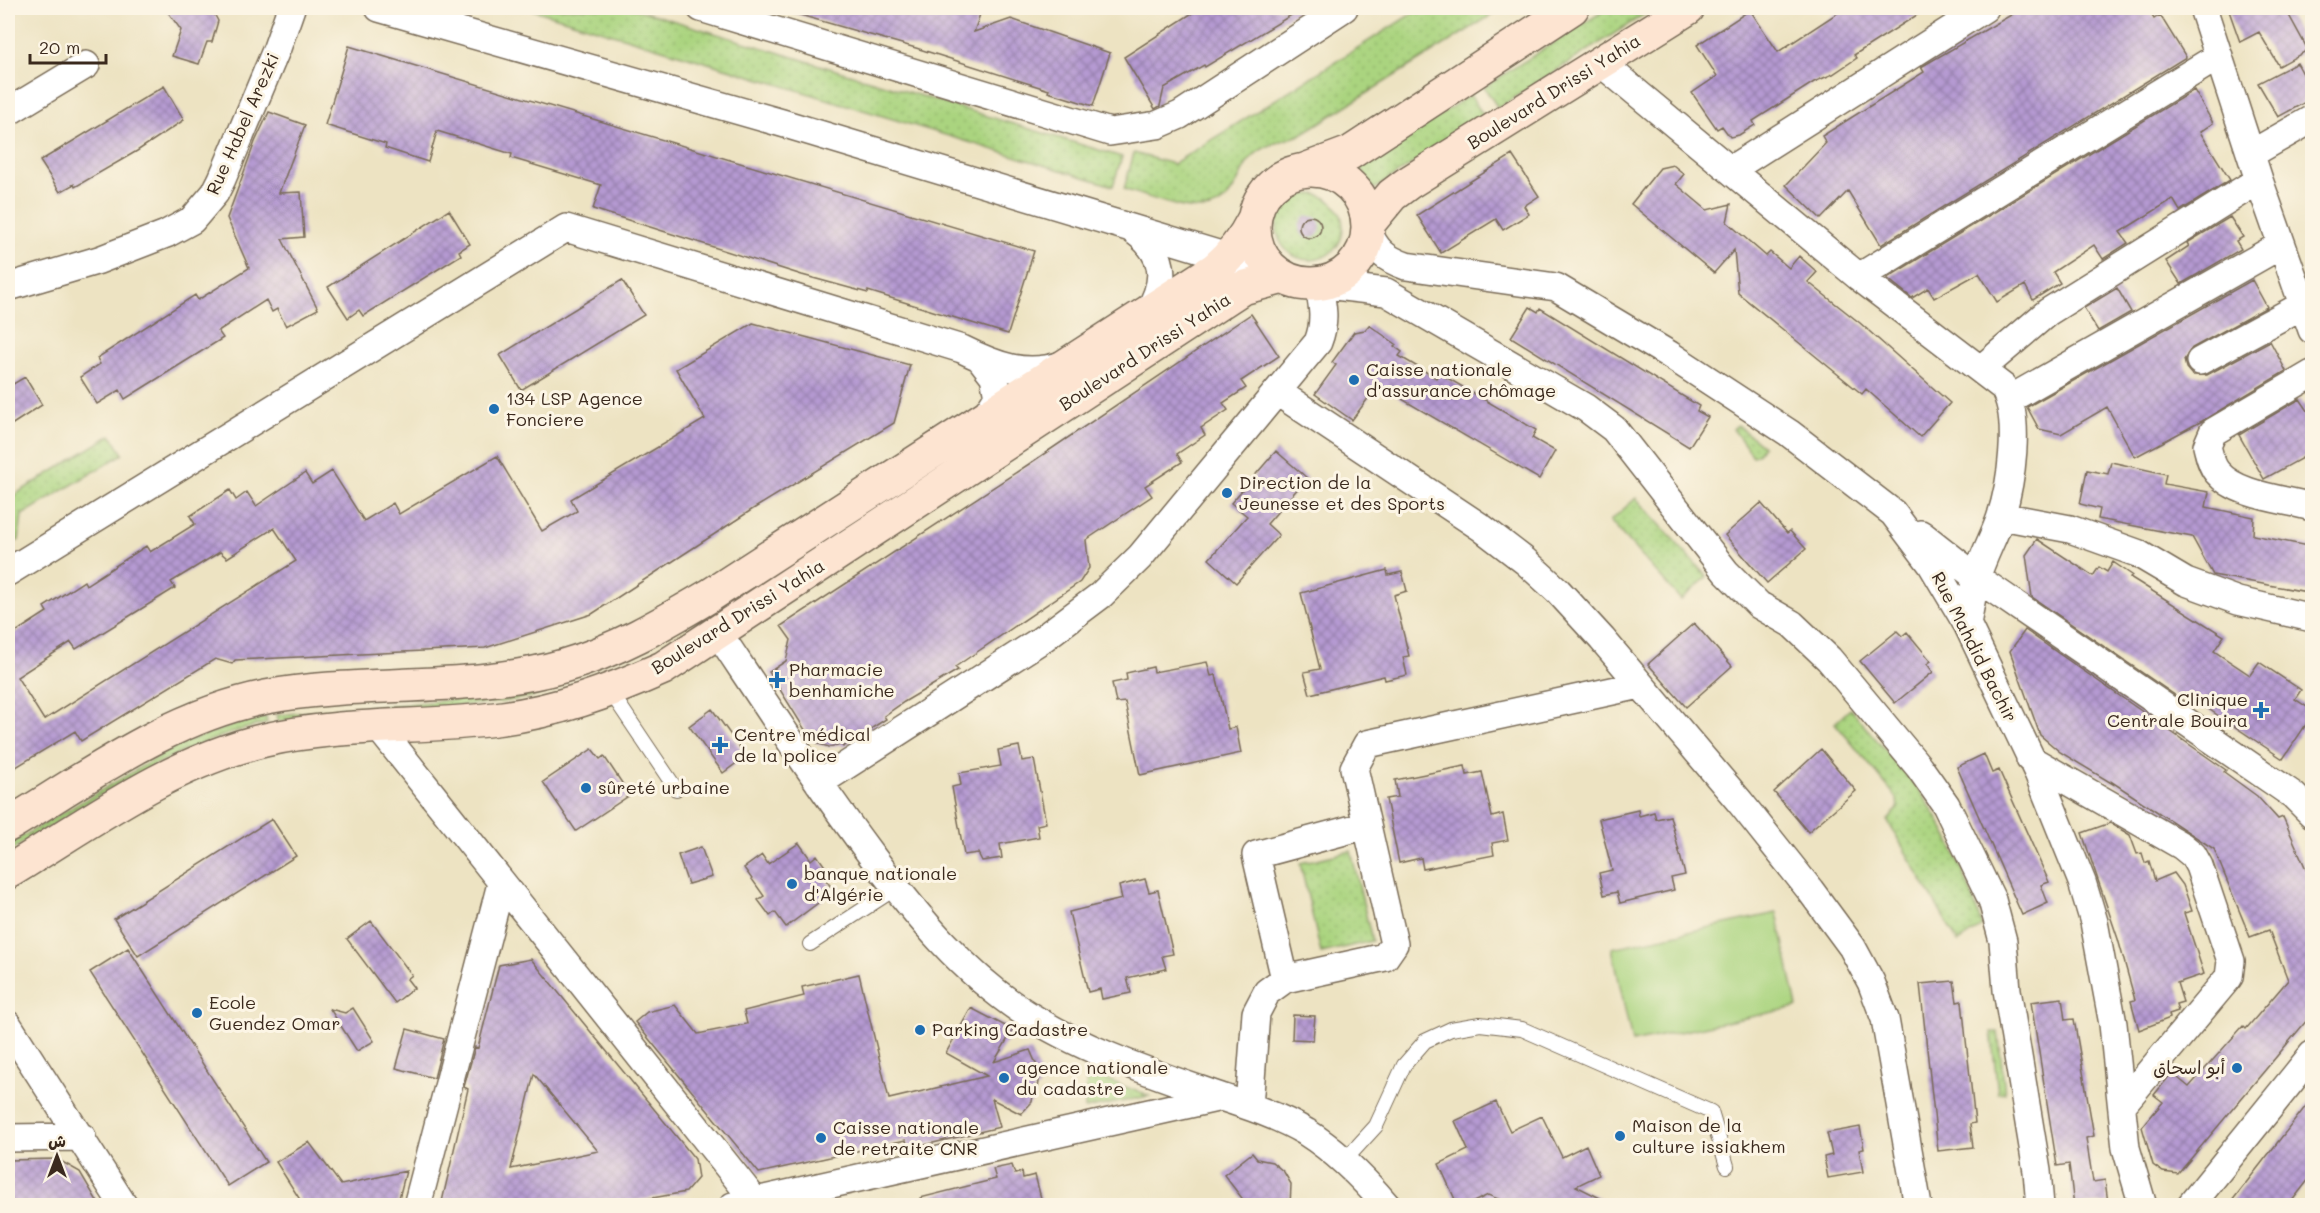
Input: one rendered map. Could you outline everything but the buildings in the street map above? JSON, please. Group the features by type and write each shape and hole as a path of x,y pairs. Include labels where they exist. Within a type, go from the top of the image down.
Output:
{"main road":[{"name":"Boulevard Drissi Yahia","path":"1368,227 1392,195 1408,183 1688,8"},
{"path":"1298,172 1323,171 1345,182 1361,201 1368,227 1366,243 1353,266 1343,275 1318,284 1306,285 1278,274 1259,253 1255,242 1256,213 1269,188 1288,175 1350,153 1566,9"},
{"name":"Boulevard Drissi Yahia","path":"8,825 140,746 190,720 223,709 266,697 528,674 561,667 639,637 709,596 986,415 1148,313 1229,258 1246,236 1256,213"},
{"name":"Boulevard Drissi Yahia","path":"8,872 174,772 222,751 267,739 322,732 496,719 554,709 610,691 663,668 1242,288 1278,274"}],"street":[{"name":"Rue Habel Arezki","path":"8,287 99,260 166,234 192,220 215,193 222,179 278,48 291,8"},
{"path":"379,8 782,123 1278,274"},
{"path":"701,8 1110,132 1157,125 1180,115 1344,8"},
{"path":"1730,170 1985,8"},
{"path":"2203,8 2281,245 2313,330"},
{"path":"1859,277 2219,56"},
{"path":"1601,63 1859,277 2003,387 2010,399 2013,412 2012,447 2001,516 1977,578 1967,624"},
{"path":"8,112 86,65"},
{"path":"2251,154 2313,119"},
{"path":"1981,369 2048,312 2259,180"},
{"path":"1189,246 1221,239 1256,213"},
{"name":"Rue Mahdid Bachir","path":"1368,227 1379,252 1389,260 1406,266 1556,287 1670,355 1789,433 1893,513 1932,565 1967,624 2056,815 2094,922 2113,1024 2126,1148 2143,1206"},
{"path":"8,572 566,228 962,349 980,358 1028,372 1042,372 1068,363"},
{"path":"1131,228 1144,238 1155,253 1161,271 1158,296 1148,313"},
{"path":"2010,399 2281,245"},
{"path":"819,783 1041,640 1101,595 1140,557 1306,360 1322,333 1324,310 1318,284 1386,292 1586,408 1614,429 1726,572 1759,605 1792,624 1829,659 1919,767 1946,805 1992,900 2003,941 2007,990 2040,1206"},
{"path":"2200,361 2305,304"},
{"path":"980,358 994,376 998,396 986,415"},
{"path":"2313,374 2213,432 2207,446 2215,471 2225,480 2246,489 2313,507"},
{"path":"1279,393 1482,528 1525,561 1565,598 1740,802 1810,890 1852,947 1871,982 1885,1019 1918,1206"},
{"path":"1893,513 1977,578 2294,795 2312,812"},
{"path":"2001,516 2070,529 2137,553 2186,582 2238,601 2313,618"},
{"path":"718,634 819,783 896,888 945,947 990,987 1023,1011 1110,1057 1249,1106 1306,1132 1344,1161 1387,1206"},
{"path":"1249,1106 1256,1013 1267,992 1285,979 1384,957 1391,952 1394,944 1354,768 1367,744 1640,685"},
{"path":"380,729 750,1204 1221,1097"},
{"path":"2030,759 2182,846 2193,855 2199,866 2231,961 2229,977 2122,1105"},
{"path":"1285,979 1256,855 1367,825"},
{"path":"417,1206 501,884"},
{"path":"8,1025 82,1137 124,1206"},
{"path":"2190,1206 2313,1055"},
{"path":"8,1138 82,1137"}],"lane":[{"path":"610,691 676,789"},
{"path":"810,944 896,888"},
{"path":"1344,1161 1376,1126 1404,1065 1425,1041 1451,1029 1480,1024 1522,1029 1711,1113 1727,1167"}],"green space":[{"path":"527,8 632,8 1122,157 1113,186"},
{"path":"1421,8 1503,8 1300,135 1260,150 1250,159 1230,194 1218,205 1201,209 1190,208 1124,189 1134,153 1173,164"},
{"path":"1608,8 1646,8 1648,12 1498,108 1484,87"},
{"path":"1470,95 1484,116 1374,189 1360,168"},
{"path":"1310,194 1323,197 1333,204 1340,214 1343,227 1340,240 1333,250 1323,257 1310,260 1297,257 1287,250 1280,240 1277,227 1280,214 1287,204 1297,197"},
{"path":"1737,425 1763,446 1758,454 1753,456 1733,429"},
{"path":"111,435 123,454 22,515 19,540 8,546 8,499"},
{"path":"1636,498 1707,577 1681,600 1610,521"},
{"path":"559,687 534,696 503,702 278,721 277,715 498,696"},
{"path":"1850,709 1913,782 1949,840 1964,874 1982,926 1958,942 1887,820 1898,809 1897,798 1835,723"},
{"path":"266,717 267,723 197,745 164,760 101,795 8,852 8,845 180,744 234,725"},
{"path":"1351,851 1372,941 1321,953 1300,863"},
{"path":"1777,913 1797,1007 1632,1042 1612,948"},
{"path":"1991,1032 1998,1032 2005,1092 1998,1093"},
{"path":"1087,1072 1149,1096 1085,1109"}],"place":[{"name":"Caisse nationale d'assurance chômage","path":"1354,380"},
{"name":"134 LSP Agence Fonciere","path":"494,409"},
{"name":"Direction de la Jeunesse et des Sports","path":"1227,493"},
{"name":"Pharmacie benhamiche","path":"777,680"},
{"name":"Clinique Centrale Bouira","path":"2261,710"},
{"name":"Centre médical de la police","path":"720,745"},
{"name":"sûreté urbaine","path":"586,788"},
{"name":"banque nationale d'Algérie","path":"792,884"},
{"name":"Ecole Guendez Omar","path":"197,1013"},
{"name":"Parking Cadastre","path":"920,1030"},
{"name":"أبو اسحاق","path":"2237,1068"},
{"name":"agence nationale du cadastre","path":"1004,1078"},
{"name":"Maison de la culture issiakhem","path":"1620,1136"},
{"name":"Caisse nationale de retraite CNR","path":"821,1138"}]}
